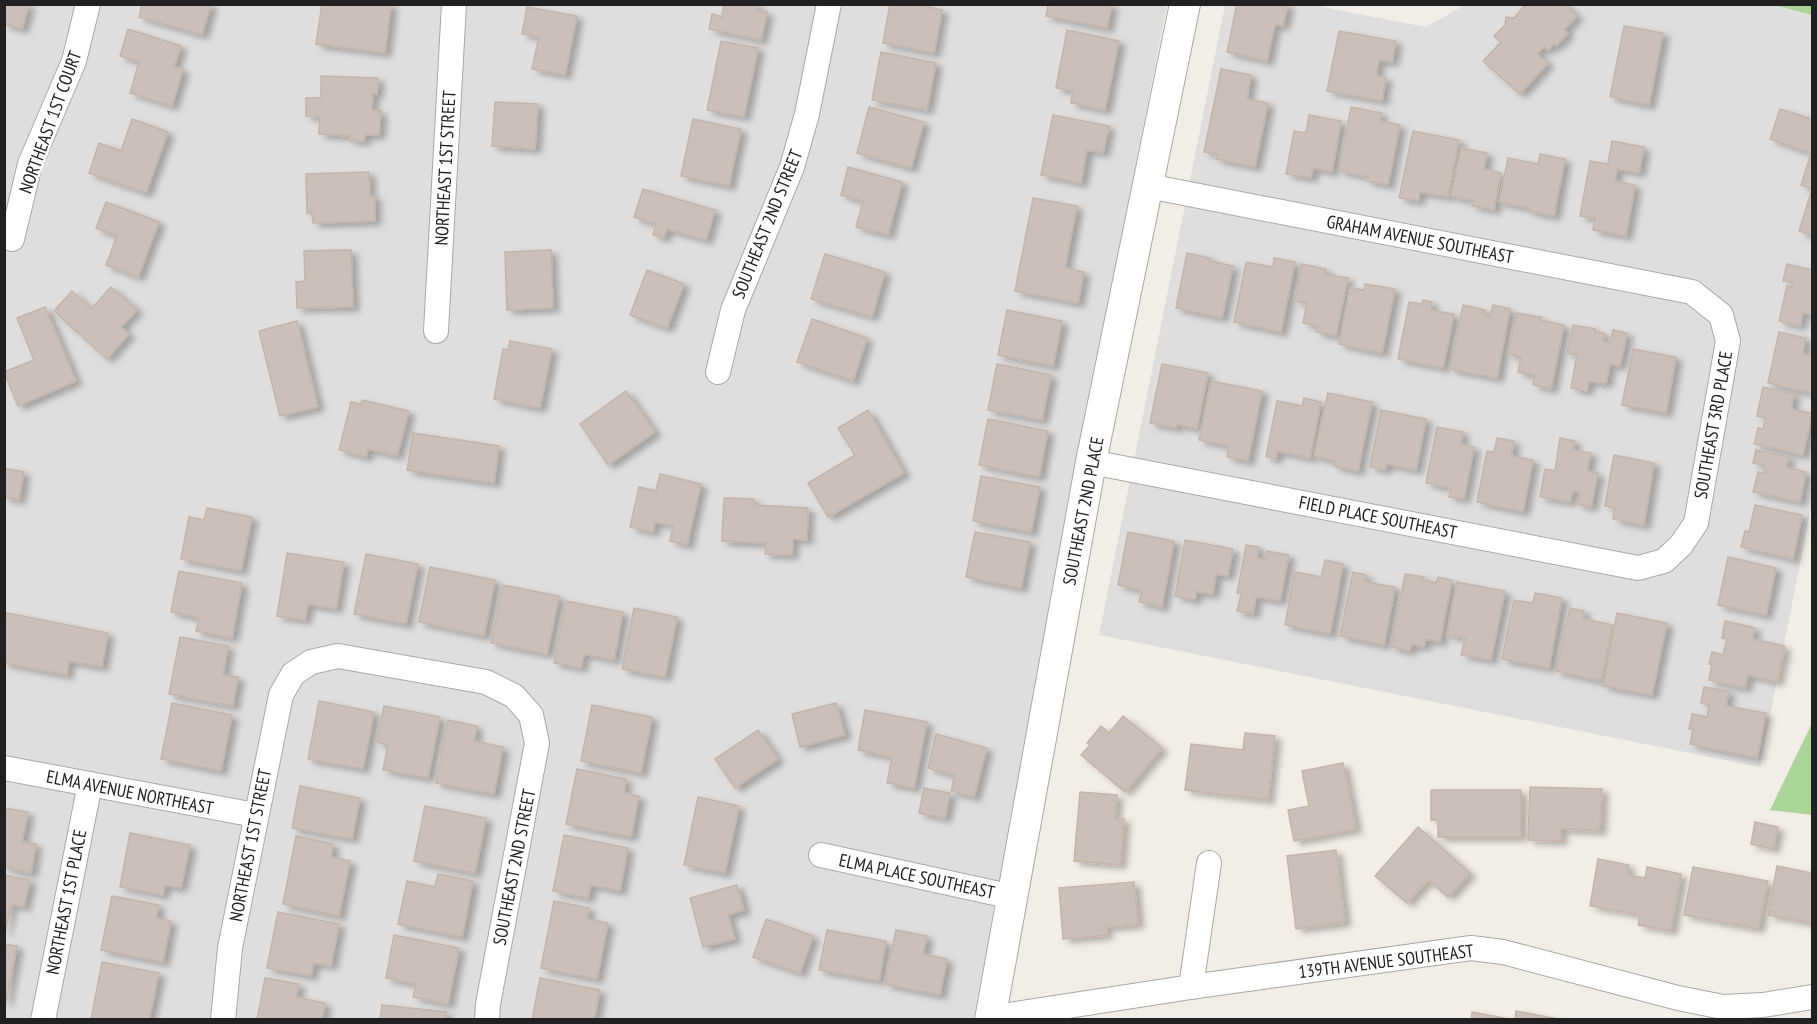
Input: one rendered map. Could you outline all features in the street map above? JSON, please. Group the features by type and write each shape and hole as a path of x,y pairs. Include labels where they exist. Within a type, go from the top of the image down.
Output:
{"street":[{"name":"NORTHEAST 1ST COURT","path":"12,238 30,164 74,61 88,4"},
{"name":"NORTHEAST 1ST STREET","path":"436,331 454,4"},
{"name":"SOUTHEAST 2ND STREET","path":"718,372 733,310 792,167 807,114 830,4"},
{"name":"SOUTHEAST 2ND PLACE","path":"990,1019 1091,462 1185,4"},
{"name":"GRAHAM AVENUE SOUTHEAST","path":"1148,186 1692,292"},
{"name":"SOUTHEAST 3RD PLACE","path":"1664,561 1681,545 1696,523 1728,341 1721,315 1692,292"},
{"name":"FIELD PLACE SOUTHEAST","path":"1091,462 1638,568 1664,561"},
{"name":"NORTHEAST 1ST STREET","path":"223,1020 230,948 255,815 280,694 293,674 311,662 338,656 486,682 514,696 531,715"},
{"name":"SOUTHEAST 2ND STREET","path":"487,1020 488,1004 537,742 531,715"},
{"name":"ELMA AVENUE NORTHEAST","path":"4,768 255,815"},
{"name":"NORTHEAST 1ST PLACE","path":"43,1020 90,784"},
{"name":"ELMA PLACE SOUTHEAST","path":"821,855 1012,897"},
{"path":"1191,987 1209,863"},
{"name":"139TH AVENUE SOUTHEAST","path":"990,1019 1191,987 1471,948 1503,952 1678,998 1723,1007 1763,1005 1812,997"}],"shaded area":[{"path":"5,5 1167,5 1039,660 1054,663 981,1019 5,1020"},
{"path":"1225,5 1313,5 1426,27 1465,5 1812,5 1812,503 1760,767 1099,635"}],"green space":[{"path":"1774,5 1812,5 1812,15"},
{"path":"1812,723 1812,815 1770,810"}],"building":[{"path":"4,4 29,4 22,29 4,24"},
{"path":"142,4 211,4 202,35 139,17"},
{"path":"322,4 391,4 385,53 316,44"},
{"path":"724,4 757,4 756,10 767,12 761,40 709,29 712,14 722,17"},
{"path":"890,4 915,4 942,10 934,53 883,43"},
{"path":"1048,4 1112,4 1107,28 1046,16"},
{"path":"1237,4 1288,4 1283,26 1275,24 1267,61 1227,52"},
{"path":"1526,4 1565,4 1577,16 1564,30 1568,33 1556,46 1554,44 1548,50 1544,47 1537,54 1548,63 1520,94 1483,61 1501,42 1494,36 1505,25 1506,17 1514,18"},
{"path":"527,7 577,16 565,75 532,69 539,37 522,34"},
{"path":"1624,26 1663,33 1649,105 1610,97"},
{"path":"128,29 181,46 174,67 183,69 172,106 130,93 139,62 120,56"},
{"path":"1067,30 1119,41 1105,110 1071,103 1073,91 1056,88"},
{"path":"1339,31 1396,41 1392,62 1379,60 1376,76 1386,78 1382,101 1327,91"},
{"path":"721,41 758,48 744,117 707,110"},
{"path":"881,52 936,63 927,110 872,100"},
{"path":"1221,69 1251,75 1247,99 1268,103 1255,167 1216,159 1217,154 1204,152"},
{"path":"321,76 378,78 377,94 373,93 372,110 381,111 379,135 365,135 365,141 349,140 349,136 319,134 320,117 306,116 306,98 321,98"},
{"path":"495,102 538,104 535,149 492,146"},
{"path":"869,107 924,122 911,168 857,153"},
{"path":"1351,107 1382,113 1380,121 1400,125 1388,185 1367,181 1368,177 1339,171"},
{"path":"1780,109 1812,119 1812,189 1801,185 1811,153 1770,139"},
{"path":"1053,115 1109,126 1103,153 1087,150 1081,183 1041,175"},
{"path":"1309,115 1341,121 1332,172 1313,168 1311,178 1286,174 1294,131 1306,133"},
{"path":"132,119 168,132 146,193 89,173 99,143 121,151"},
{"path":"693,119 741,129 729,186 681,176"},
{"path":"1413,131 1459,140 1448,197 1420,192 1418,201 1399,198"},
{"path":"1612,141 1644,147 1639,173 1617,169 1615,181 1635,185 1626,236 1593,230 1595,218 1580,216 1590,161 1608,164"},
{"path":"1461,148 1487,153 1484,169 1501,173 1494,210 1472,206 1473,201 1451,196"},
{"path":"1540,154 1565,159 1554,216 1499,202 1508,158 1538,164"},
{"path":"848,167 902,182 888,235 856,227 863,201 841,195"},
{"path":"369,172 370,197 375,196 375,221 313,223 312,213 307,213 306,174"},
{"path":"643,189 715,210 706,240 667,229 664,238 653,235 656,224 634,217"},
{"path":"1812,189 1812,235 1799,231"},
{"path":"1033,198 1077,206 1065,268 1084,272 1078,303 1015,291"},
{"path":"106,202 159,222 138,277 106,265 117,236 96,228"},
{"path":"351,250 353,307 297,308 296,282 305,281 304,251"},
{"path":"551,250 553,308 507,310 505,252"},
{"path":"1187,253 1233,266 1222,318 1176,308"},
{"path":"825,254 885,272 872,317 811,299"},
{"path":"1274,258 1295,262 1281,332 1234,322 1246,262 1273,267"},
{"path":"1302,264 1326,269 1325,274 1348,278 1336,336 1316,332 1318,326 1303,323 1307,303 1295,301"},
{"path":"1787,264 1812,270 1812,315 1803,312 1800,326 1779,321 1787,286 1792,287 1793,283 1783,281"},
{"path":"647,270 684,284 667,328 630,315"},
{"path":"1365,284 1395,289 1382,353 1339,344 1350,288 1364,290"},
{"path":"111,287 137,310 121,327 129,334 107,359 54,311 72,291 91,309"},
{"path":"1423,300 1432,302 1431,310 1454,314 1443,368 1398,359 1409,302 1422,304"},
{"path":"1463,305 1485,310 1484,315 1490,317 1493,305 1510,309 1497,378 1450,369"},
{"path":"45,307 76,381 18,406 4,372 34,360 17,318"},
{"path":"1007,310 1062,321 1053,366 998,355"},
{"path":"1516,313 1541,317 1540,320 1564,325 1551,389 1533,385 1535,375 1518,372 1521,357 1508,354"},
{"path":"812,319 867,338 853,381 797,362"},
{"path":"297,321 318,407 280,416 259,331"},
{"path":"1573,325 1604,333 1603,341 1610,343 1613,330 1627,333 1620,366 1610,364 1606,384 1589,381 1587,391 1571,388 1577,355 1567,353"},
{"path":"1779,332 1806,338 1802,354 1812,356 1812,393 1768,383"},
{"path":"510,341 552,349 540,408 494,399 503,349 508,350"},
{"path":"1633,349 1676,357 1666,413 1622,405"},
{"path":"997,364 1051,375 1042,420 988,410"},
{"path":"1162,364 1208,373 1197,429 1177,424 1176,428 1150,423"},
{"path":"1211,381 1262,391 1248,461 1227,457 1229,446 1199,440"},
{"path":"1763,387 1794,394 1791,409 1812,413 1803,455 1754,444 1758,428 1763,429 1766,418 1757,416"},
{"path":"626,391 655,432 608,465 580,424"},
{"path":"1328,393 1372,402 1358,471 1334,466 1335,461 1314,456"},
{"path":"1304,398 1321,402 1310,458 1277,451 1276,459 1266,457 1277,401 1302,406"},
{"path":"362,400 409,411 397,456 368,449 366,457 339,450 351,402 361,404"},
{"path":"868,410 904,473 828,517 808,483 855,455 838,428"},
{"path":"1381,410 1426,419 1416,470 1387,464 1385,470 1370,467"},
{"path":"988,419 1048,431 1039,477 979,465"},
{"path":"1437,427 1463,432 1461,444 1474,447 1464,499 1449,497 1451,488 1426,483"},
{"path":"413,433 499,446 494,483 407,470"},
{"path":"1497,438 1514,441 1511,456 1533,460 1523,512 1477,502 1487,451 1494,452"},
{"path":"1560,438 1575,441 1573,450 1591,453 1587,471 1598,473 1591,507 1577,504 1580,492 1573,491 1570,502 1540,497 1545,469 1555,471"},
{"path":"1756,450 1789,457 1786,467 1806,472 1800,502 1753,492 1758,472 1764,473 1765,466 1753,463"},
{"path":"1614,455 1654,463 1644,525 1613,519 1615,508 1605,506"},
{"path":"4,468 24,472 19,500 4,497"},
{"path":"660,474 701,484 687,545 670,541 673,526 655,522 653,532 630,527 639,487 656,491"},
{"path":"981,476 1040,487 1031,532 973,521"},
{"path":"724,498 754,499 754,505 808,508 807,540 793,539 792,555 765,554 766,543 722,541"},
{"path":"1755,505 1802,515 1793,559 1741,547 1745,531 1749,532"},
{"path":"207,508 252,517 241,571 181,559 189,517 204,520"},
{"path":"975,532 1030,542 1021,588 966,577"},
{"path":"1128,532 1174,541 1162,607 1139,602 1142,590 1118,585"},
{"path":"1185,540 1233,549 1228,576 1216,574 1213,594 1196,592 1195,600 1175,596"},
{"path":"1246,545 1259,547 1257,558 1265,560 1267,551 1289,555 1280,601 1256,597 1253,614 1237,611 1241,594 1237,593"},
{"path":"287,553 344,562 336,609 308,604 305,620 277,616"},
{"path":"366,554 418,564 406,624 354,614"},
{"path":"1728,557 1776,568 1766,615 1718,605"},
{"path":"1325,560 1343,564 1330,634 1285,625 1295,572 1321,577"},
{"path":"430,567 495,580 484,636 419,622"},
{"path":"179,571 242,583 232,638 196,631 199,618 171,612"},
{"path":"1353,572 1366,575 1365,582 1395,587 1384,645 1340,636"},
{"path":"1405,574 1424,577 1423,580 1436,583 1438,577 1452,580 1440,642 1426,639 1424,647 1411,644 1410,651 1391,647"},
{"path":"1457,582 1505,591 1491,660 1461,655 1465,638 1447,635"},
{"path":"503,585 559,596 547,654 491,643"},
{"path":"1535,593 1562,598 1549,668 1502,659 1514,600 1533,603"},
{"path":"566,601 623,612 614,660 584,654 581,668 554,663"},
{"path":"634,608 677,617 665,677 622,669"},
{"path":"1570,608 1584,611 1583,619 1613,625 1601,681 1556,671"},
{"path":"7,613 108,633 102,667 69,661 67,675 4,663 4,627"},
{"path":"1617,613 1667,623 1652,695 1603,686"},
{"path":"1725,621 1755,628 1752,639 1785,646 1777,682 1748,675 1745,688 1709,680 1712,652 1723,655 1727,639 1722,638"},
{"path":"180,637 228,646 223,675 238,677 233,706 169,694"},
{"path":"1704,687 1729,691 1726,706 1766,713 1757,758 1690,744 1693,729 1689,729 1692,714 1707,717 1709,705 1701,703"},
{"path":"319,701 374,712 363,769 308,759"},
{"path":"172,703 232,715 221,771 161,759"},
{"path":"836,703 845,735 800,747 792,714"},
{"path":"592,705 652,717 641,773 581,761"},
{"path":"384,706 440,717 428,778 383,770 388,745 377,742"},
{"path":"865,710 927,722 914,788 887,783 892,757 858,750"},
{"path":"1123,716 1162,748 1125,792 1081,755 1090,745 1087,743 1101,726 1109,733"},
{"path":"448,720 477,726 474,741 503,747 494,794 436,783"},
{"path":"758,730 778,759 735,788 715,759"},
{"path":"1245,733 1275,736 1268,800 1185,790 1191,744 1243,750"},
{"path":"936,734 987,748 974,797 951,791 955,775 928,768"},
{"path":"1343,763 1356,829 1294,841 1288,810 1309,806 1302,771"},
{"path":"577,769 626,779 624,793 639,796 631,837 566,824"},
{"path":"300,786 360,798 352,839 292,828"},
{"path":"1530,787 1602,789 1600,831 1561,829 1561,841 1528,840"},
{"path":"924,788 950,793 945,818 919,813"},
{"path":"1431,790 1521,790 1521,837 1438,837 1438,820 1431,820"},
{"path":"1080,792 1117,795 1115,818 1124,819 1120,865 1074,861"},
{"path":"698,797 739,806 725,873 684,865"},
{"path":"425,806 486,818 475,873 414,861"},
{"path":"4,808 28,812 22,842 36,844 31,873 4,867"},
{"path":"1755,822 1778,827 1773,849 1751,844"},
{"path":"1418,827 1470,873 1448,897 1428,880 1407,903 1375,876"},
{"path":"130,833 190,845 181,888 165,885 163,895 120,887"},
{"path":"564,835 628,848 620,891 591,885 588,898 553,891"},
{"path":"296,836 333,844 331,857 350,861 339,916 283,904"},
{"path":"1336,850 1345,922 1296,929 1287,856"},
{"path":"1598,859 1629,865 1627,875 1645,878 1647,867 1681,874 1671,931 1638,925 1640,915 1590,906"},
{"path":"1777,866 1812,873 1812,923 1768,915"},
{"path":"1693,867 1768,881 1758,929 1684,915"},
{"path":"438,874 473,881 462,937 398,924 407,881 435,887"},
{"path":"4,875 30,880 24,907 11,904 5,934"},
{"path":"1134,882 1138,924 1106,927 1107,935 1063,939 1059,888"},
{"path":"737,885 744,910 728,915 735,939 703,947 690,898"},
{"path":"112,896 159,905 156,918 171,921 163,962 101,950"},
{"path":"554,901 589,908 587,919 608,923 597,979 541,968"},
{"path":"278,912 339,924 331,966 314,963 311,976 267,968"},
{"path":"766,919 813,936 800,973 753,957"},
{"path":"827,930 886,941 879,981 819,970"},
{"path":"896,930 927,936 923,954 947,959 940,995 885,984"},
{"path":"394,935 459,948 448,1004 413,997 416,984 386,978"},
{"path":"4,944 17,946 6,1002 4,1002"},
{"path":"102,962 159,973 149,1020 91,1020"},
{"path":"265,978 299,984 296,997 325,1003 322,1020 257,1020"},
{"path":"540,978 600,990 594,1020 532,1020"},
{"path":"382,1005 446,1012 445,1020 380,1020"},
{"path":"1516,1011 1554,1018 1554,1020 1515,1020"},
{"path":"1472,1012 1514,1020 1471,1020"}]}
